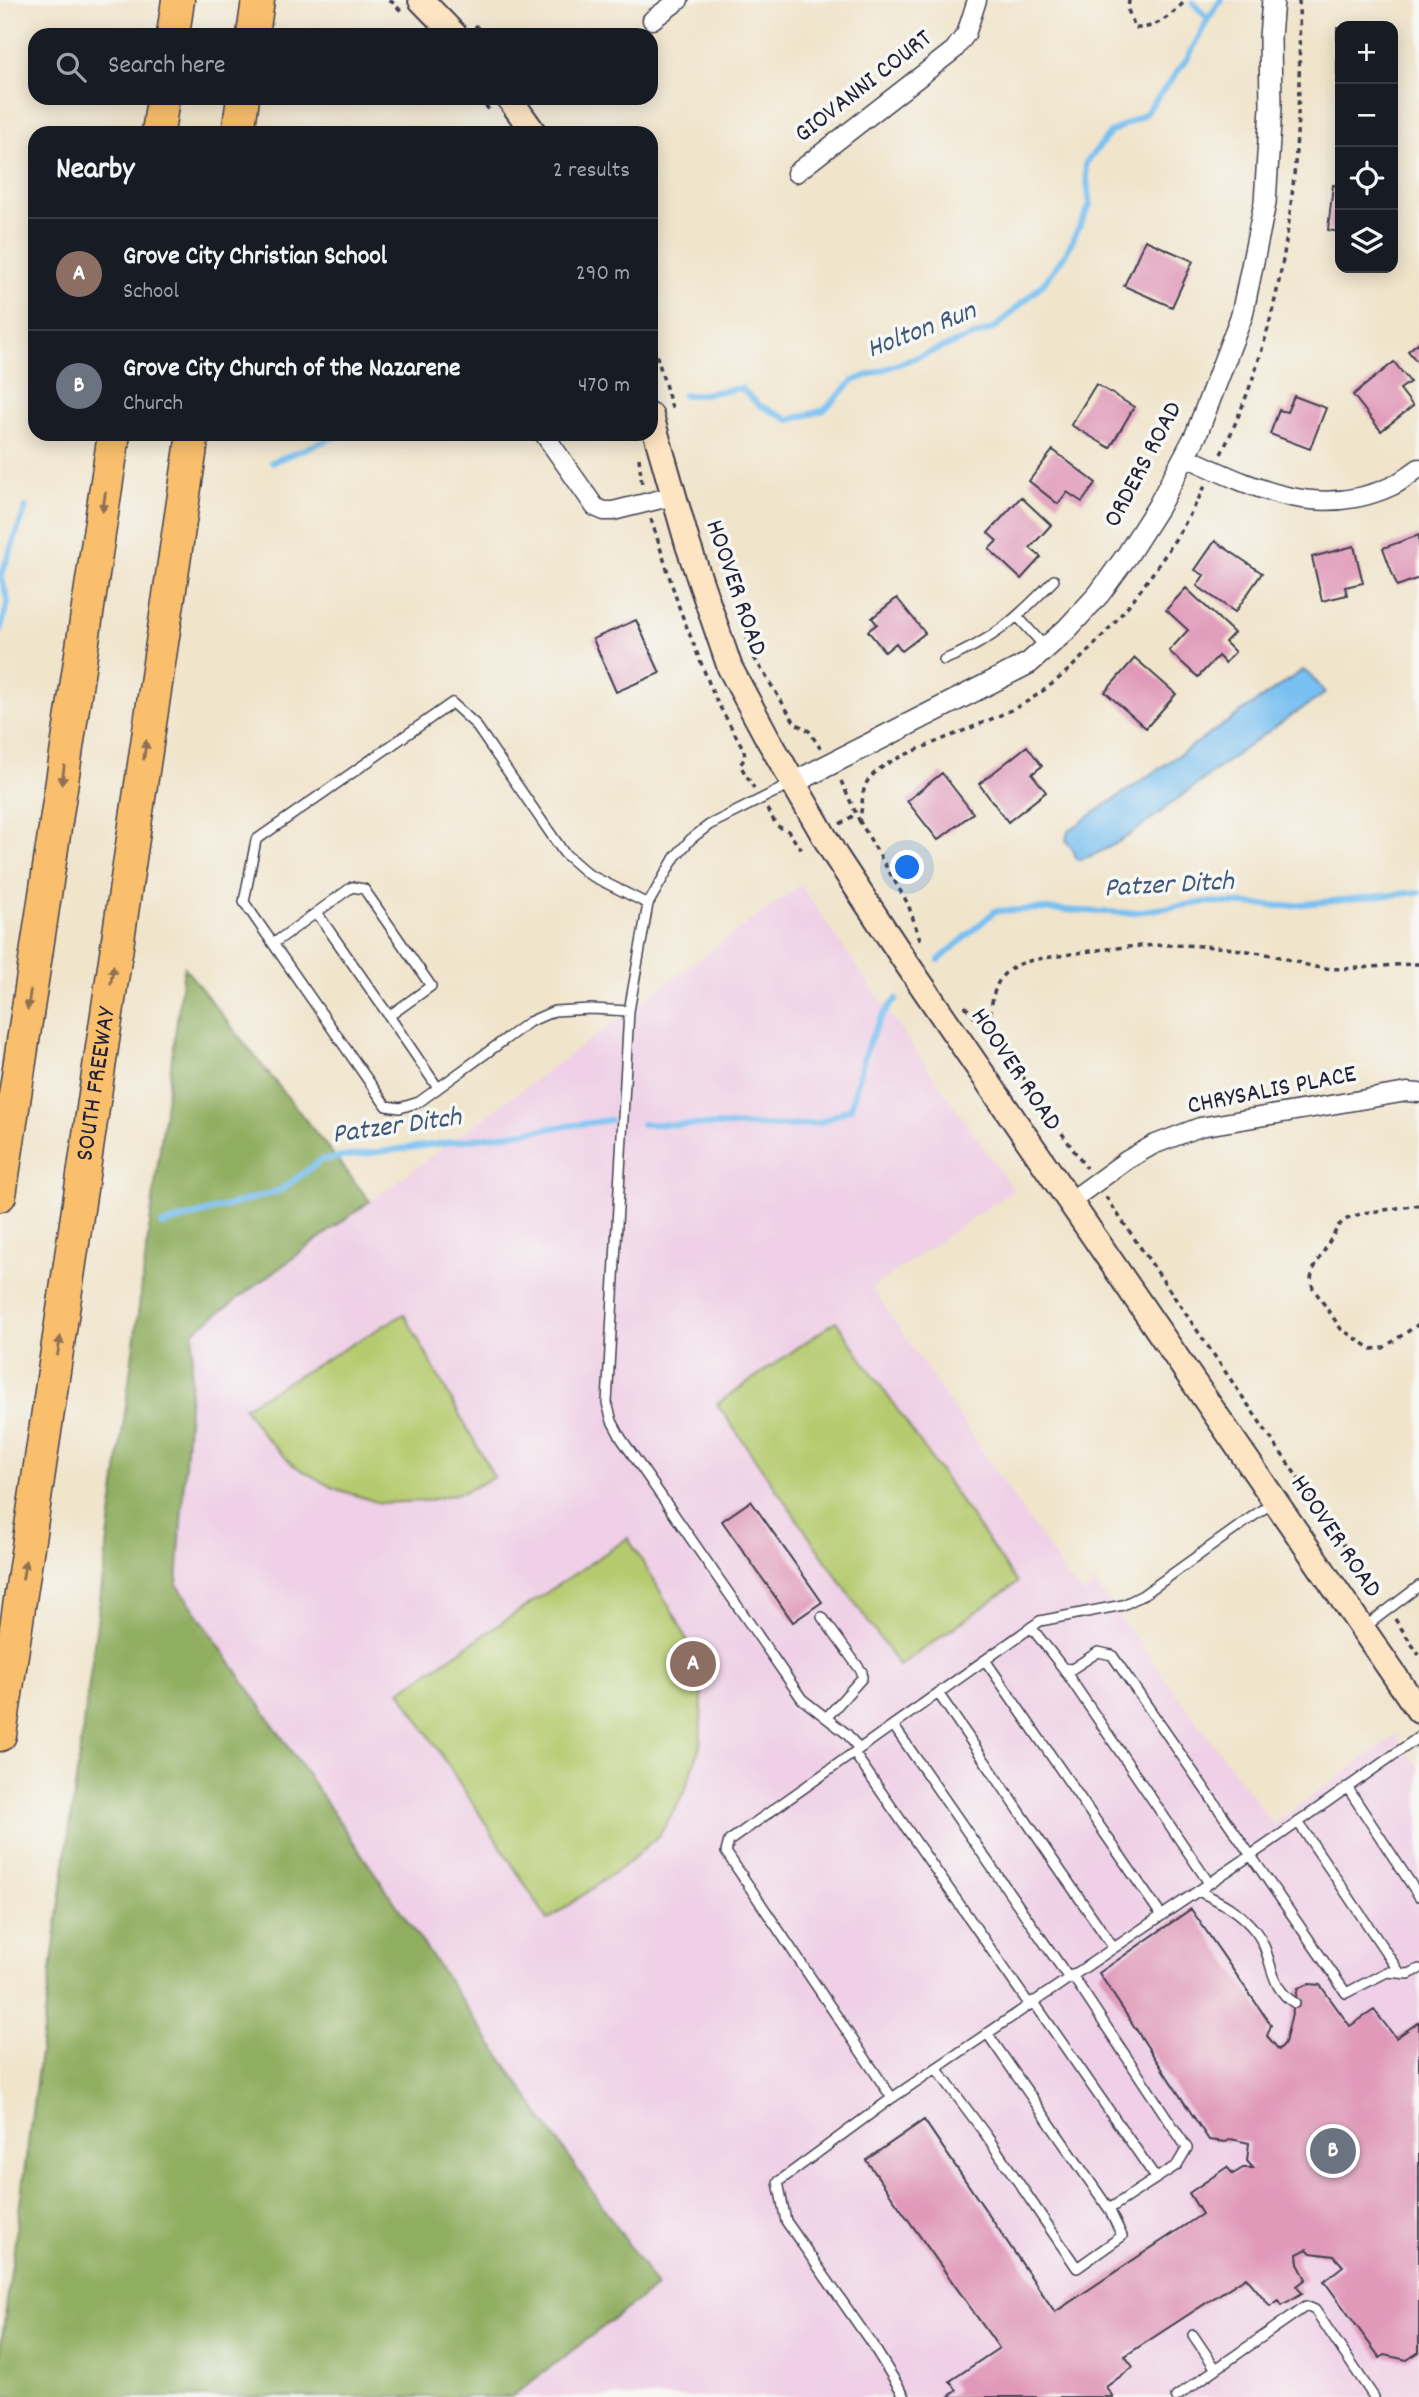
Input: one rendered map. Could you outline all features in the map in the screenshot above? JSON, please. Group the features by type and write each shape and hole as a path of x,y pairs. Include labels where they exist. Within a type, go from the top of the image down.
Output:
{"highway":[{"path":"174,28 178,0"},
{"path":"254,28 258,0"},
{"path":"159,126 162,105"},
{"path":"239,126 242,105"},
{"path":"0,1195 113,441"},
{"name":"SOUTH FREEWAY","path":"0,1735 192,441"}],"main road":[{"path":"421,0 448,28"},
{"path":"514,105 529,126"},
{"name":"HOOVER ROAD","path":"663,416 673,496 715,630 730,668 835,855 1069,1202 1419,1711"}],"street":[{"path":"652,20 679,0"},
{"name":"GIOVANNI COURT","path":"796,173 954,50 966,34 977,0"},
{"name":"ORDERS ROAD","path":"794,782 1029,663 1099,594 1158,507 1196,435 1220,377 1241,314 1265,203 1271,107 1270,37 1273,0"},
{"path":"549,441 595,507 604,511 673,496"},
{"path":"1184,457 1256,488 1306,501 1337,500 1363,495 1392,486 1419,468"},
{"name":"CHRYSALIS PLACE","path":"1069,1202 1153,1145 1200,1127 1407,1092 1419,1093"}],"lane":[{"path":"944,660 990,639 1018,617 1054,580"},
{"path":"1018,617 1046,649"},
{"path":"629,1011 554,1011 529,1022 419,1102 400,1108 386,1106 244,902 256,840 452,703 475,724 564,853 588,874 648,904"},
{"path":"794,782 709,825 691,839 675,857 648,904 629,1011 607,1404 621,1438 802,1699 847,1734 856,1751 1031,2003 1156,2178"},
{"path":"274,943 352,887 364,889 431,986 389,1016"},
{"path":"317,913 438,1088"},
{"path":"892,2098 726,1852 729,1842 1040,1621 1123,1605 1143,1595 1274,1501"},
{"path":"1363,1629 1419,1586"},
{"path":"822,1617 862,1672 862,1678 827,1717"},
{"path":"1031,1627 1063,1668 1209,1884"},
{"path":"1063,1668 1072,1669 1098,1653 1112,1655 1346,1993 1387,1972 1409,1974 1419,1969"},
{"path":"985,1660 1161,1915"},
{"path":"938,1693 1113,1947"},
{"path":"892,1726 1070,1976 1187,2148 1177,2165 1110,2209"},
{"path":"905,2397 874,2347 786,2221 778,2182 892,2098 1252,1855 1419,1737"},
{"path":"1347,1787 1419,1895"},
{"path":"1298,1822 1400,1973"},
{"path":"1198,1891 1223,1902 1258,1933 1275,1982 1284,1997 1295,2003"},
{"path":"936,2068 986,2135 1077,2268 1122,2236 1110,2209 987,2034"},
{"path":"1175,2397 1306,2306 1315,2310 1374,2397"},
{"path":"1193,2335 1216,2369"}],"path":[{"path":"1129,0 1130,20 1135,28 1142,29 1164,20 1186,0"},
{"path":"859,820 864,788 869,779 886,766 906,754 1030,700 1065,673 1107,632 1164,555 1213,469 1259,362 1281,273 1297,149 1299,0"},
{"path":"658,383 663,416"},
{"path":"729,604 742,622 750,651 796,723 809,731 847,791 859,820 908,904 918,938 925,948"},
{"path":"989,1034 995,991 999,979 1010,969 1028,962 1092,950 1154,943 1199,944 1268,954 1320,967 1345,969 1419,964"},
{"path":"958,998 1016,1067 1419,1655"},
{"path":"1419,1205 1363,1213 1347,1219 1339,1225 1313,1270 1311,1279 1313,1288 1341,1329 1372,1349 1383,1348 1419,1324"}],"shaded area":[{"path":"800,885 1013,1190 872,1288 1071,1582 1083,1593 1095,1584 1273,1824 1396,1735 1419,1769 1419,2397 511,2397 656,2285 177,1584 194,1331"}],"green space":[{"path":"184,967 370,1201 194,1331 177,1584 657,2286 511,2397 0,2397 0,2354"},
{"path":"404,1314 494,1477 464,1492 425,1501 380,1503 333,1488 293,1465 263,1435 244,1407"},
{"path":"836,1321 1017,1583 899,1666 717,1404"},
{"path":"628,1538 677,1619 696,1660 702,1698 700,1746 684,1793 660,1834 629,1862 548,1920 400,1691"}],"water":[{"path":"1303,670 1325,692 1319,698 1248,746 1132,834 1093,855 1079,860 1076,858 1066,841 1068,831"}],"building":[{"path":"1333,185 1335,231 1328,230"},
{"path":"1145,240 1193,261 1172,307 1124,286"},
{"path":"1419,342 1419,364 1408,351"},
{"path":"1394,362 1410,382 1400,389 1413,406 1381,431 1353,395"},
{"path":"1096,384 1134,407 1110,448 1071,425"},
{"path":"1294,396 1326,408 1310,449 1270,434 1279,410 1287,412"},
{"path":"1053,450 1096,483 1082,502 1067,492 1058,504 1029,481"},
{"path":"1021,497 1051,525 1030,548 1041,557 1021,579 989,549 997,541 988,533"},
{"path":"1419,535 1419,578 1397,586 1383,548"},
{"path":"1215,541 1262,573 1235,612 1197,586 1204,575 1195,570"},
{"path":"1354,546 1363,583 1345,587 1347,595 1322,601 1312,557"},
{"path":"1186,588 1234,633 1225,642 1235,652 1225,663 1218,656 1198,677 1169,651 1188,630 1166,610"},
{"path":"897,598 925,633 902,651 896,643 885,652 868,631 877,624 872,618"},
{"path":"636,620 660,673 616,692 593,639"},
{"path":"1135,658 1176,694 1146,728 1105,692"},
{"path":"1027,746 1042,766 1032,774 1046,792 1008,822 979,784"},
{"path":"942,773 973,813 938,840 907,801"},
{"path":"751,1501 822,1602 793,1622 722,1521"},
{"path":"1191,1909 1271,2025 1267,2036 1279,2050 1285,2043 1298,1988 1309,1984 1320,1985 1350,2026 1374,2010 1396,2038 1419,2022 1419,2352 1407,2360 1384,2355 1380,2358 1324,2281 1343,2266 1334,2256 1311,2253 1307,2249 1297,2254 1298,2264 1306,2279 1297,2286 1302,2293 1282,2305 1279,2300 1270,2306 1246,2277 1125,2356 1133,2367 1106,2387 1113,2397 948,2397 957,2390 950,2381 999,2348 866,2160 924,2120 1055,2312 1202,2214 1189,2193 1227,2167 1233,2174 1243,2168 1253,2168 1247,2161 1249,2143 1231,2139 1226,2142 1209,2140 1099,1973"}],"waterway":[{"name":"Holton Run","path":"684,395 741,388 759,405 790,420 824,410 853,381 995,328 1044,283 1066,253 1090,205 1085,164 1111,132 1145,114 1188,58 1221,0"},
{"path":"1193,3 1208,19"},
{"name":"Holton Run","path":"272,462 324,441"},
{"name":"Holton Run","path":"0,632 8,602 1,576 26,507"},
{"name":"Patzer Ditch","path":"939,960 995,911 1040,909 1129,913 1207,902 1284,906 1419,892"},
{"name":"Patzer Ditch","path":"642,1124 790,1126 819,1123 851,1108 872,1036 886,1010 896,999"},
{"name":"Patzer Ditch","path":"162,1225 281,1190 321,1160 610,1120"}],"place":[{"name":"Grove City Christian School","path":"693,1664"},
{"name":"Grove City Church of the Nazarene","path":"1333,2151"}]}
